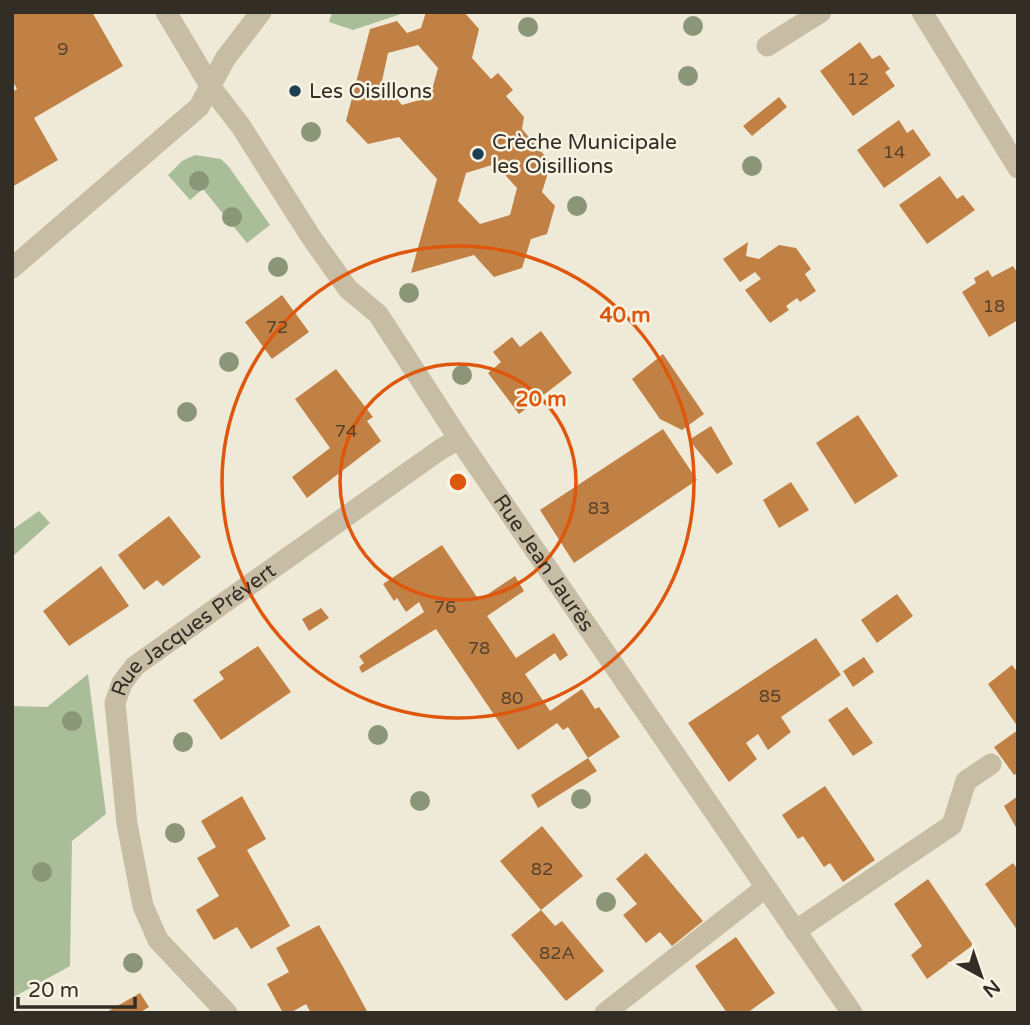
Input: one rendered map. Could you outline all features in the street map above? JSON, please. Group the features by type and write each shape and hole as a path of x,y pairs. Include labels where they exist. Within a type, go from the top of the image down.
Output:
{"street":[{"name":"Rue Jean Jaurès","path":"166,12 212,89 240,125 311,237 348,289 378,314 459,439 852,1013"},
{"path":"12,268 200,107 212,89 225,59 261,12"},
{"path":"767,46 821,12"},
{"path":"922,12 1018,168"},
{"name":"Rue Jacques Prévert","path":"227,1013 158,940 143,906 127,824 114,703 122,683 135,666 441,449 459,439"},
{"path":"795,931 952,825 966,781 991,764"},
{"path":"605,1013 765,888"}],"green space":[{"path":"332,12 407,12 353,30 329,22"},
{"path":"195,155 221,159 270,225 247,243 203,189 190,200 168,175 182,161"},
{"path":"39,511 50,523 12,557 12,530"},
{"path":"88,674 106,814 72,841 70,966 12,998 12,706 47,707"}],"building":[{"path":"12,12 92,12 123,66 34,118 58,160 12,187 12,92 17,89 12,80"},
{"name":"Crèche Municipale les Oisillions","path":"426,12 464,12 479,29 472,58 491,79 498,73 513,90 506,96 524,117 522,129 551,163 542,192 555,206 547,234 531,239 522,268 494,277 474,255 411,273 437,179 399,137 368,144 346,121 370,29 397,21 407,33 421,28","holes":["418,45 438,68 430,97 402,105 382,81 388,53","495,164 517,188 510,215 480,224 458,201 466,173"]},
{"path":"860,42 872,59 880,55 890,69 885,72 895,86 853,116 820,71"},
{"path":"779,97 787,107 752,136 743,126"},
{"path":"899,120 907,133 913,129 931,155 884,188 857,150"},
{"path":"940,176 957,199 963,195 975,210 927,244 899,205"},
{"path":"748,242 746,256 759,259 779,245 796,248 811,269 805,274 816,291 800,302 797,298 786,306 789,310 770,323 745,290 761,279 755,272 740,282 723,259"},
{"path":"1013,266 1018,274 1018,320 989,337 962,292 976,283 974,278 988,270 992,277"},
{"path":"282,295 309,332 272,359 245,322"},
{"path":"541,331 572,373 519,414 488,373 501,362 493,352 512,337 520,347"},
{"path":"663,354 704,414 682,430 660,419 632,379"},
{"path":"336,369 373,417 367,421 381,441 307,498 292,477 330,448 295,399"},
{"path":"858,415 898,476 855,504 816,443"},
{"path":"711,426 733,464 717,474 689,440"},
{"path":"663,429 697,480 574,563 540,510"},
{"path":"791,482 809,510 779,528 763,500"},
{"path":"169,516 201,557 163,586 157,580 144,590 118,555"},
{"path":"442,545 479,600 515,576 524,591 487,616 516,658 554,633 568,655 560,661 555,653 525,674 550,711 582,689 595,709 599,707 620,737 588,758 568,727 563,730 557,723 518,750 436,629 362,673 359,667 364,663 359,656 424,612 419,602 406,612 397,598 394,601 383,584"},
{"path":"101,566 129,606 69,646 43,611"},
{"path":"897,594 913,616 877,643 861,620"},
{"path":"321,608 329,618 309,631 302,619"},
{"path":"816,638 841,675 781,717 791,732 768,750 758,734 746,743 757,759 729,782 688,723"},
{"path":"258,646 291,692 221,740 193,700 224,679 219,672"},
{"path":"864,657 874,672 853,687 843,671"},
{"path":"1012,665 1018,673 1018,727 988,684"},
{"path":"847,707 873,743 853,756 828,720"},
{"path":"1018,730 1018,773 1014,775 994,747"},
{"path":"588,758 597,771 538,808 531,795"},
{"path":"825,786 875,860 843,882 830,863 824,867 803,836 798,839 782,815"},
{"path":"242,796 266,839 247,850 290,926 251,949 237,927 214,940 196,910 219,896 197,858 216,847 201,821"},
{"path":"1018,796 1018,831 1004,806"},
{"path":"542,826 583,876 541,910 500,861"},
{"path":"646,853 703,921 672,946 660,932 646,943 623,915 637,904 616,879"},
{"path":"1013,863 1018,870 1018,931 985,884"},
{"path":"928,879 973,945 927,979 911,955 922,946 894,904"},
{"path":"541,910 555,926 562,921 604,971 566,1001 511,935"},
{"path":"319,925 368,1013 311,1013 306,1004 290,1013 283,1013 267,984 289,972 276,948"},
{"path":"736,937 775,993 747,1013 727,1013 695,966"},
{"path":"140,993 149,1007 139,1013 105,1013"}],"place":[{"name":"Les Oisillons","path":"295,91"},
{"name":"Crèche Municipale les Oisillions","path":"478,154"}]}
